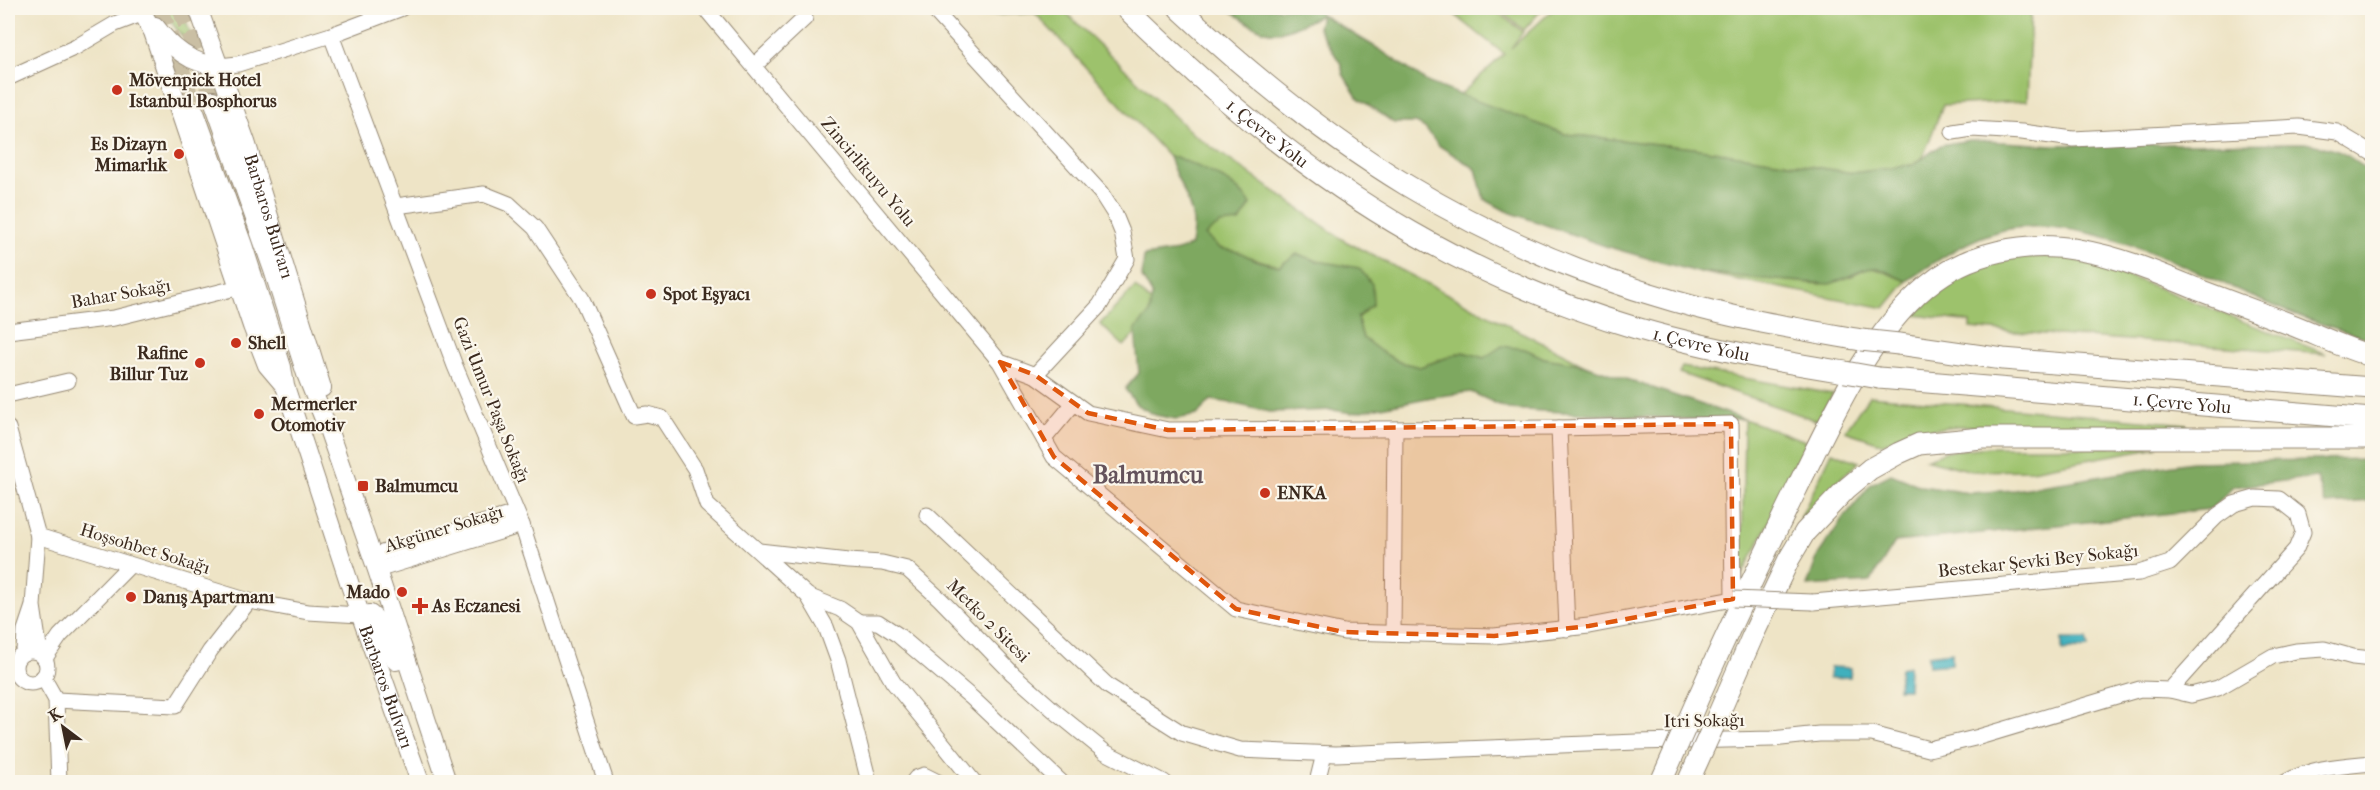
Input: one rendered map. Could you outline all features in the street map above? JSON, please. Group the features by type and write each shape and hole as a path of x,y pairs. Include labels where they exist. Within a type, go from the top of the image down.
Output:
{"highway":[{"name":"1. Çevre Yolu","path":"1126,8 1214,89 1287,149 1410,232 1529,289 1636,328 1772,360 1879,378 2373,419"},
{"name":"1. Çevre Yolu","path":"1179,8 1237,62 1345,146 1421,195 1504,240 1598,277 1676,302 1779,325 1861,340 2003,359 2373,388"},
{"path":"1661,783 1758,567 1812,458 1864,364 1903,309 1928,285 1956,266 1990,253 2025,248 2056,247 2087,251 2164,276 2373,356"},
{"path":"1688,783 1753,635 1805,532 1870,469 1899,453 1919,444 1982,438 2373,438"}],"main road":[{"name":"Barbaros Bulvarı","path":"198,8 246,142 316,366 328,429"},
{"name":"Barbaros Bulvarı","path":"142,10 153,32 267,365 285,386"},
{"path":"142,10 165,39 181,53 196,63 219,66"},
{"name":"Barbaros Bulvarı","path":"213,100 273,270 306,374 328,429 374,563 447,783"},
{"name":"Barbaros Bulvarı","path":"195,112 243,245 282,367 285,386 360,615 420,783"},
{"path":"360,615 370,614 378,621 401,671 419,701"}],"street":[{"path":"219,66 238,64 402,8"},
{"name":"Zincirlikuyu Yolu","path":"705,8 1000,363 1054,457 1236,609 1344,632 1393,633"},
{"path":"932,8 1101,194 1115,215 1122,232 1127,259 1100,305 1035,375"},
{"path":"8,78 76,46 142,10"},
{"path":"754,66 805,18"},
{"name":"Gazi Umur Paşa Sokağı","path":"331,34 455,366 519,519 606,783"},
{"path":"1953,132 1972,129 2022,132 2073,139 2299,128 2337,132 2373,153"},
{"path":"396,207 484,194 509,204 536,228 582,299 634,416 647,414 662,418 695,469 707,505 808,596 826,627 838,660 869,783"},
{"name":"Bahar Sokağı","path":"8,331 114,318 240,287"},
{"path":"1000,363 1035,375 1089,413 1168,430 1395,430 1731,424 1733,599 1567,629 1494,636 1393,633 1395,430"},
{"path":"8,395 68,381"},
{"path":"1044,439 1074,403"},
{"path":"8,428 10,449 38,536 33,606 42,656 47,667 42,677 33,682 14,680 16,661 33,606"},
{"path":"1559,428 1567,629"},
{"name":"Bestekar Şevki Bey Sokağı","path":"1733,599 1813,602 2139,573 2170,563 2217,516 2234,504 2255,498 2279,499 2298,514 2303,532 2296,549 2170,690"},
{"name":"Itri Sokağı","path":"927,515 1108,686 1182,733 1240,750 1324,754 1638,742 1772,740 1819,734 1872,734 1929,749 1979,737 2140,689 2170,690 2191,695 2218,688 2273,656 2296,651 2324,649 2353,657 2373,659"},
{"name":"Akgüner Sokağı","path":"374,563 519,519"},
{"name":"Hoşsohbet Sokağı","path":"38,536 249,601 308,612 360,615"},
{"name":"Metko 2 Sitesi","path":"759,550 882,563 907,569 940,599 1012,675 1106,752 1164,783"},
{"path":"42,656 130,565"},
{"path":"808,596 840,609 859,622 893,682 974,783"},
{"path":"56,700 175,706 210,651 249,601"},
{"path":"859,622 878,622 898,635 972,698 1061,783"},
{"path":"16,661 28,651 42,656"},
{"path":"42,677 56,700 59,783"},
{"path":"1317,783 1324,754"},
{"path":"2286,783 2296,777 2327,767 2373,763"},
{"path":"914,783 916,778 924,776 938,783"}],"highlighted area":[{"path":"1000,362 1035,375 1088,413 1168,430 1731,424 1733,599 1589,626 1494,636 1344,632 1236,609 1054,457"}],"green space":[{"path":"160,8 181,8 194,43 189,45"},
{"path":"965,8 1061,8 1193,134 1345,241 1585,365 1544,358 1525,349 1484,358 1463,352 1420,367 1399,362 1363,338 1357,318 1373,304 1359,269 1317,261 1297,254 1279,266 1219,248 1204,235 1220,224 1176,157 1169,157 1035,13 974,16"},
{"path":"1228,8 1314,8 1429,83 1565,134 1693,148 1853,173 1913,165 1941,145 1970,140 2053,145 2306,143 2327,148 2349,156 2372,174 2372,340 2299,316 2154,253 2077,231 2039,227 2004,230 1965,244 1907,281 1883,270 1871,268 1829,284 1693,271 1605,246 1506,211 1484,199 1476,169 1438,145 1425,128 1416,123 1394,123 1357,97 1343,74 1341,64 1318,28 1321,15 1300,25 1271,32 1251,24"},
{"path":"1461,8 1492,8 1523,32 1511,48 1555,8 2031,8 2027,101 1943,105 1923,157 1913,165 1853,173 1693,148 1565,134 1459,96 1504,54 1455,15"},
{"path":"1496,8 1543,8 1524,30"},
{"path":"1169,157 1176,157 1226,181 1251,204 1240,222 1220,224 1205,235 1219,248 1239,252 1258,261 1279,266 1297,254 1317,261 1359,268 1372,284 1373,304 1357,318 1363,338 1399,362 1420,367 1463,352 1484,358 1502,346 1525,349 1544,358 1585,365 1744,419 1703,420 1508,409 1471,392 1432,397 1352,413 1333,410 1269,412 1211,400 1197,415 1176,419 1155,415 1137,405 1125,389 1139,373 1135,330 1149,314 1152,295 1142,277 1144,256 1178,251 1191,245 1193,221 1191,213"},
{"path":"2025,256 2068,257 2133,278 2326,354 1970,328 1970,322 1915,315 1940,292 1978,267"},
{"path":"1868,268 1883,271 1907,281 1885,308 1693,271 1819,284 1844,279"},
{"path":"1135,287 1158,308 1124,346 1100,324"},
{"path":"1682,367 1833,394 1818,421 1679,373"},
{"path":"1869,396 2186,424 2187,428 1958,426 1923,430 1883,444 1845,431"},
{"path":"1744,419 1811,443 1742,575"},
{"path":"1990,447 2158,447 2031,470 1972,471 1925,459 1947,451"},
{"path":"1832,452 1859,462 1841,478 1804,520 1800,519"},
{"path":"2372,459 2372,501 2325,504 2317,477 2233,487 2211,509 1895,542 1870,582 1807,586 1818,555 1842,520 1871,484 1891,474 1921,486 1970,493 2015,490 2192,462"}],"water":[{"path":"2062,639 2087,639 2088,648 2062,651"},
{"path":"1952,652 1952,664 1929,666 1928,655"},
{"path":"1909,666 1908,689 1898,689 1900,668"},
{"path":"1830,667 1851,668 1850,677 1829,678"}],"tunnel":[{"path":"160,8 195,112"},
{"path":"181,8 213,100"}],"place":[{"name":"Mövenpick Hotel Istanbul Bosphorus","path":"117,90"},
{"name":"Es Dizayn Mimarlık","path":"179,154"},
{"name":"Spot Eşyacı","path":"651,294"},
{"name":"Shell","path":"236,343"},
{"name":"Rafine Billur Tuz","path":"200,363"},
{"name":"Mermerler Otomotiv","path":"259,414"},
{"name":"Balmumcu","path":"363,486"},
{"name":"ENKA","path":"1265,493"},
{"name":"Mado","path":"402,592"},
{"name":"Danış Apartmanı","path":"131,597"},
{"name":"As Eczanesi","path":"420,606"}],"district":[{"name":"Balmumcu","path":"1148,475"}]}
